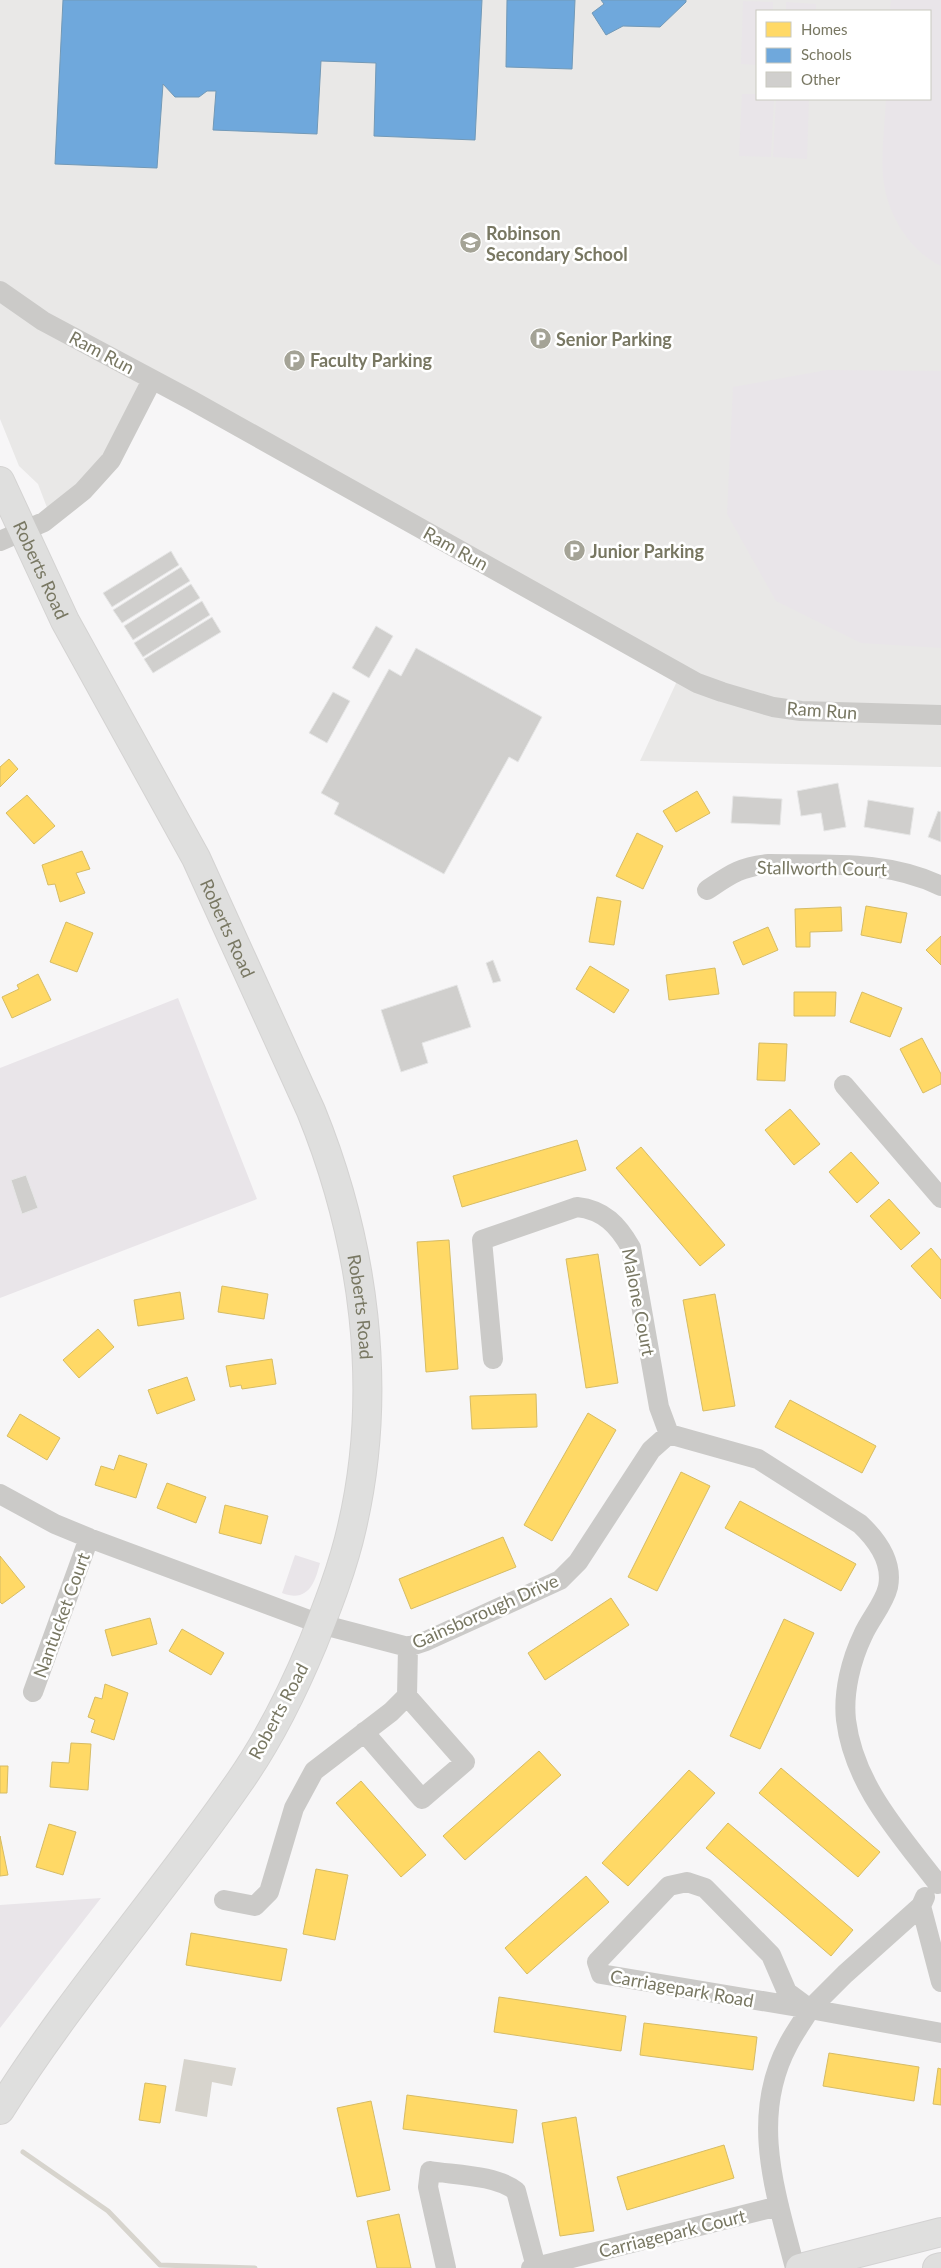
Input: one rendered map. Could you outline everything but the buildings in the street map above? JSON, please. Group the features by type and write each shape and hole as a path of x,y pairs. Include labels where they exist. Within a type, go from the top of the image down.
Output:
{"main road":[{"name":"Roberts Road","path":"0,481 12,537 65,621 196,858 311,1111 342,1197 356,1259 367,1364 366,1423 362,1476 352,1527 338,1575 297,1681 277,1720 241,1780 69,2008 0,2110"},
{"path":"800,2268 941,2232"}],"street":[{"name":"Ram Run","path":"0,291 43,321 191,400 697,682 722,692 773,706 801,711 941,715"},
{"path":"12,537 44,522 83,491 111,460 152,380"},
{"name":"Stallworth Court","path":"707,890 737,870 750,866 769,864 887,868 919,876 941,886"},
{"path":"844,1085 941,1198"},
{"name":"Malone Court","path":"493,1359 482,1240 577,1207 591,1209 607,1217 622,1232 631,1248 659,1407 669,1434"},
{"path":"669,1434 758,1459 860,1524 874,1537 883,1553 888,1568 888,1587 863,1634 852,1662 845,1705 850,1747 860,1774 872,1795 939,1883 927,1894 920,1906 845,1974 810,2009 788,2045 770,2093 767,2136 769,2157 795,2268"},
{"name":"Gainsborough Drive","path":"0,1494 55,1524 89,1538 320,1624 408,1647 426,1641 560,1580 578,1562 651,1450 669,1434"},
{"name":"Nantucket Court","path":"33,1692 89,1538"},
{"path":"364,1732 422,1799 464,1762 407,1696 408,1647"},
{"path":"224,1900 255,1906 269,1892 294,1808 314,1772 391,1712 407,1696"},
{"name":"Carriagepark Road","path":"810,2009 787,1992 771,1955 705,1888 686,1882 669,1886 597,1962 601,1974 941,2033"},
{"path":"920,1906 941,1982"},
{"name":"Carriagepark Court","path":"446,2268 428,2187 430,2171 494,2180 508,2184 516,2191 534,2267 779,2206"}],"shaded area":[{"name":"Robinson Secondary School","path":"0,0 941,0 941,767 640,761 678,679 157,387 111,461 51,518 38,484 19,466 0,419"},
{"path":"891,0 941,0 941,266 918,250 909,240 894,216 885,190 882,157 886,100 931,100 931,10 890,10"},
{"path":"743,1 773,2 773,10 756,10 756,65 741,64"},
{"path":"786,2 816,4 816,10 786,10"},
{"path":"742,94 756,94 756,100 774,100 771,157 739,156"},
{"path":"776,100 809,100 807,159 773,157"},
{"path":"827,370 941,371 941,648 861,643 776,601 727,514 733,387"},
{"path":"178,998 257,1199 0,1298 0,1068"},
{"path":"295,1555 320,1563 316,1578 309,1589 298,1595 291,1595 282,1593"},
{"path":"101,1898 0,2028 0,1905"},
{"path":"184,2059 236,2068 232,2086 212,2082 207,2117 175,2111"}],"waterway":[{"path":"23,2152 108,2211 160,2265 255,2268"}],"place":[{"name":"Robinson Secondary School","path":"470,243"},
{"name":"Senior Parking","path":"540,339"},
{"name":"Faculty Parking","path":"294,360"},
{"name":"Junior Parking","path":"574,551"}]}
